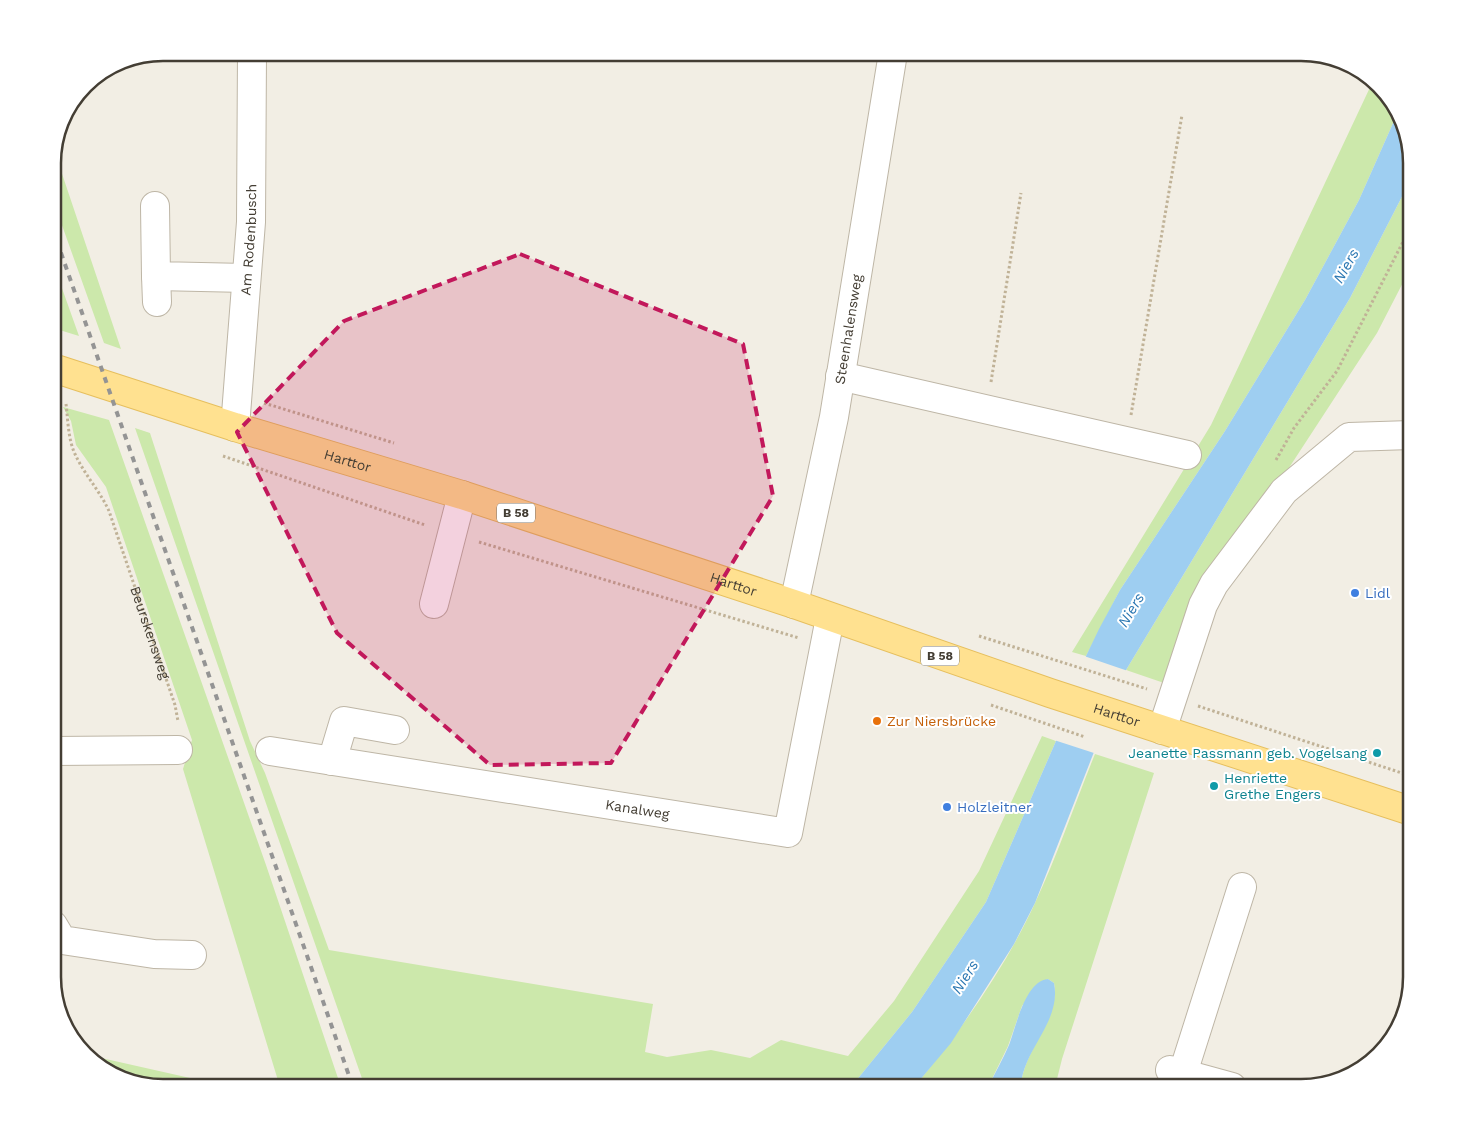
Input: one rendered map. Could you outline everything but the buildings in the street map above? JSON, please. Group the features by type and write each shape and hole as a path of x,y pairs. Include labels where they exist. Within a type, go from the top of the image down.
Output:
{"main road":[{"name":"Harttor","path":"61,371 235,427 462,495 794,604 1050,693 1403,808"}],"street":[{"name":"Am Rodenbusch","path":"235,427 250,222 251,61"},
{"name":"Steenhalensweg","path":"794,604 834,417 892,61"},
{"path":"155,206 157,289 246,278"},
{"path":"840,376 1187,455"},
{"path":"1162,730 1203,605 1214,584 1284,491 1349,437 1403,435"},
{"path":"434,604 462,495"},
{"name":"Kanalweg","path":"270,751 788,833 830,618"},
{"path":"332,761 344,720 395,730"},
{"path":"61,751 178,750"},
{"path":"1202,1079 1176,1071 1242,887"},
{"path":"61,938 154,954 192,955"}],"path":[{"path":"1126,441 1182,115"},
{"path":"986,409 1021,193"},
{"path":"61,402 75,407"},
{"name":"Beurskensweg","path":"66,404 70,441 75,454 102,495 109,511 175,705 178,721 178,750"},
{"path":"215,453 452,534 824,646"},
{"path":"1061,660 1141,686"},
{"path":"1173,698 1403,773"},
{"path":"987,704 1094,740"}],"highlighted area":[{"path":"520,254 743,344 773,496 611,763 490,765 337,633 237,432 344,321"}],"green space":[{"path":"1370,88 1382,101 1394,122 1359,200 1305,300 1225,431 1120,590 1086,656 1072,652 1211,425"},
{"path":"61,171 121,349 104,343 61,222"},
{"path":"1403,195 1403,283 1377,333 1283,477 1167,684 1126,670 1350,298"},
{"path":"61,285 79,336 61,330"},
{"path":"63,407 109,420 266,865 338,1079 278,1079 183,769 192,740 106,487 76,445 71,421"},
{"path":"135,428 150,433 250,741 265,773 329,950 653,1004 645,1052 667,1057 711,1050 750,1058 781,1040 848,1056 894,1001 979,871 1042,736 1056,741 986,902 912,1012 858,1079 362,1079"},
{"path":"1095,754 1154,773 1057,1079 1022,1079 1028,1061 1052,1008 1055,996 1054,983 1048,979 1039,983 1022,1006 1008,1046 992,1079 920,1079 965,1022 996,975 1023,927 1051,866"},
{"path":"101,1058 194,1079 143,1077 124,1071"}],"water":[{"name":"Niers","path":"1394,122 1402,150 1403,195 1350,298 1126,670 1035,903 1014,944 951,1043 921,1079 858,1079 912,1012 986,902 1056,741 1086,656 1099,629 1120,590 1225,431 1305,300 1359,200"},
{"path":"1048,979 1054,983 1055,997 1047,1023 1028,1061 1022,1079 992,1079 1009,1045 1022,1006 1033,988 1040,982"}],"pier":[{"path":"1084,656 1128,671 1097,754 1054,740"}],"railway":[{"path":"61,253 350,1079"}],"place":[{"name":"Lidl","path":"1355,593"},
{"name":"Zur Niersbrücke","path":"877,721"},
{"name":"Jeanette Passmann geb. Vogelsang","path":"1377,753"},
{"name":"Henriette Grethe Engers","path":"1214,786"},
{"name":"Holzleitner","path":"947,807"}]}
